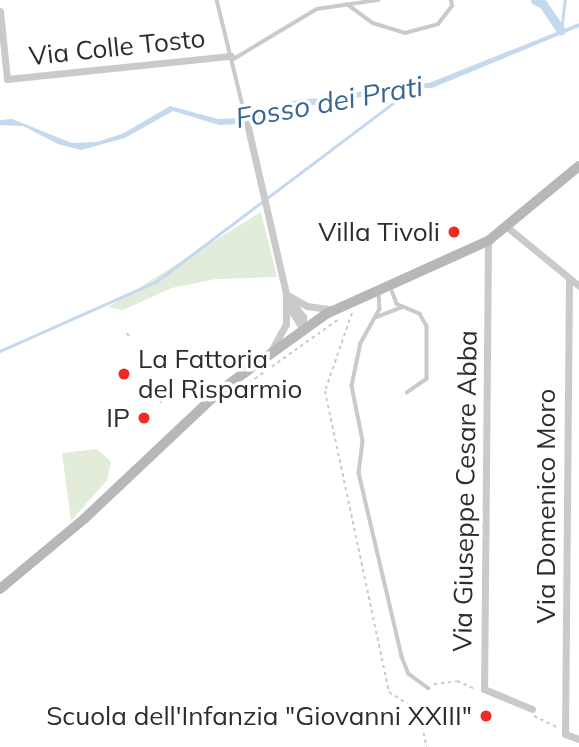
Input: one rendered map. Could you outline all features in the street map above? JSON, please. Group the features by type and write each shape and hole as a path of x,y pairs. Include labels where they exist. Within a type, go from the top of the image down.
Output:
{"street":[{"name":"Via Colle Tosto","path":"0,11 7,79 231,58"},
{"path":"244,110 286,294 285,328 269,355"},
{"path":"0,589 90,513 198,408 303,330 334,310 488,241 579,166"},
{"path":"507,227 579,286"},
{"name":"Via Giuseppe Cesare Abba","path":"488,241 484,689 532,709"},
{"name":"Via Domenico Moro","path":"569,278 565,734 579,739"},
{"path":"286,294 307,306 334,310"},
{"path":"286,294 301,312 303,330"}],"lane":[{"path":"217,0 244,110"},
{"path":"231,58 317,9 378,0"},
{"path":"346,3 373,23 405,33 438,24 452,6 451,0"},
{"path":"391,286 401,308"},
{"path":"379,292 377,317 361,343 352,386 363,441 359,473 402,657 409,674 428,688"},
{"path":"377,317 401,308 420,314 427,326 427,379 407,393"}],"path":[{"path":"221,402 354,308 325,391 389,692 419,712 426,747"},
{"path":"127,333 130,338"},
{"path":"159,386 161,403"}],"green space":[{"path":"261,212 277,277 216,279 172,288 123,310 108,307"},
{"path":"97,449 111,462 107,480 71,521 62,453"}],"water":[{"name":"Fosso dei Prati","path":"579,23 579,27 432,88 396,88 328,105 302,105 252,121 250,115 300,99 332,98 394,84 429,83"},
{"path":"170,106 218,119 240,118 241,124 219,125 173,111 125,138 81,150 58,144 23,126 0,125 0,120 12,119 72,143 97,142 124,133"}],"waterway":[{"path":"535,0 543,4 561,31"},
{"path":"561,31 565,0"},
{"name":"Fosso dei Prati","path":"0,351 157,281 416,86"}],"place":[{"name":"Villa Tivoli","path":"454,232"},
{"name":"La Fattoria del Risparmio","path":"124,374"},
{"name":"IP","path":"144,418"},
{"name":"Scuola dell'Infanzia \"Giovanni XXIII\"","path":"486,716"}]}
